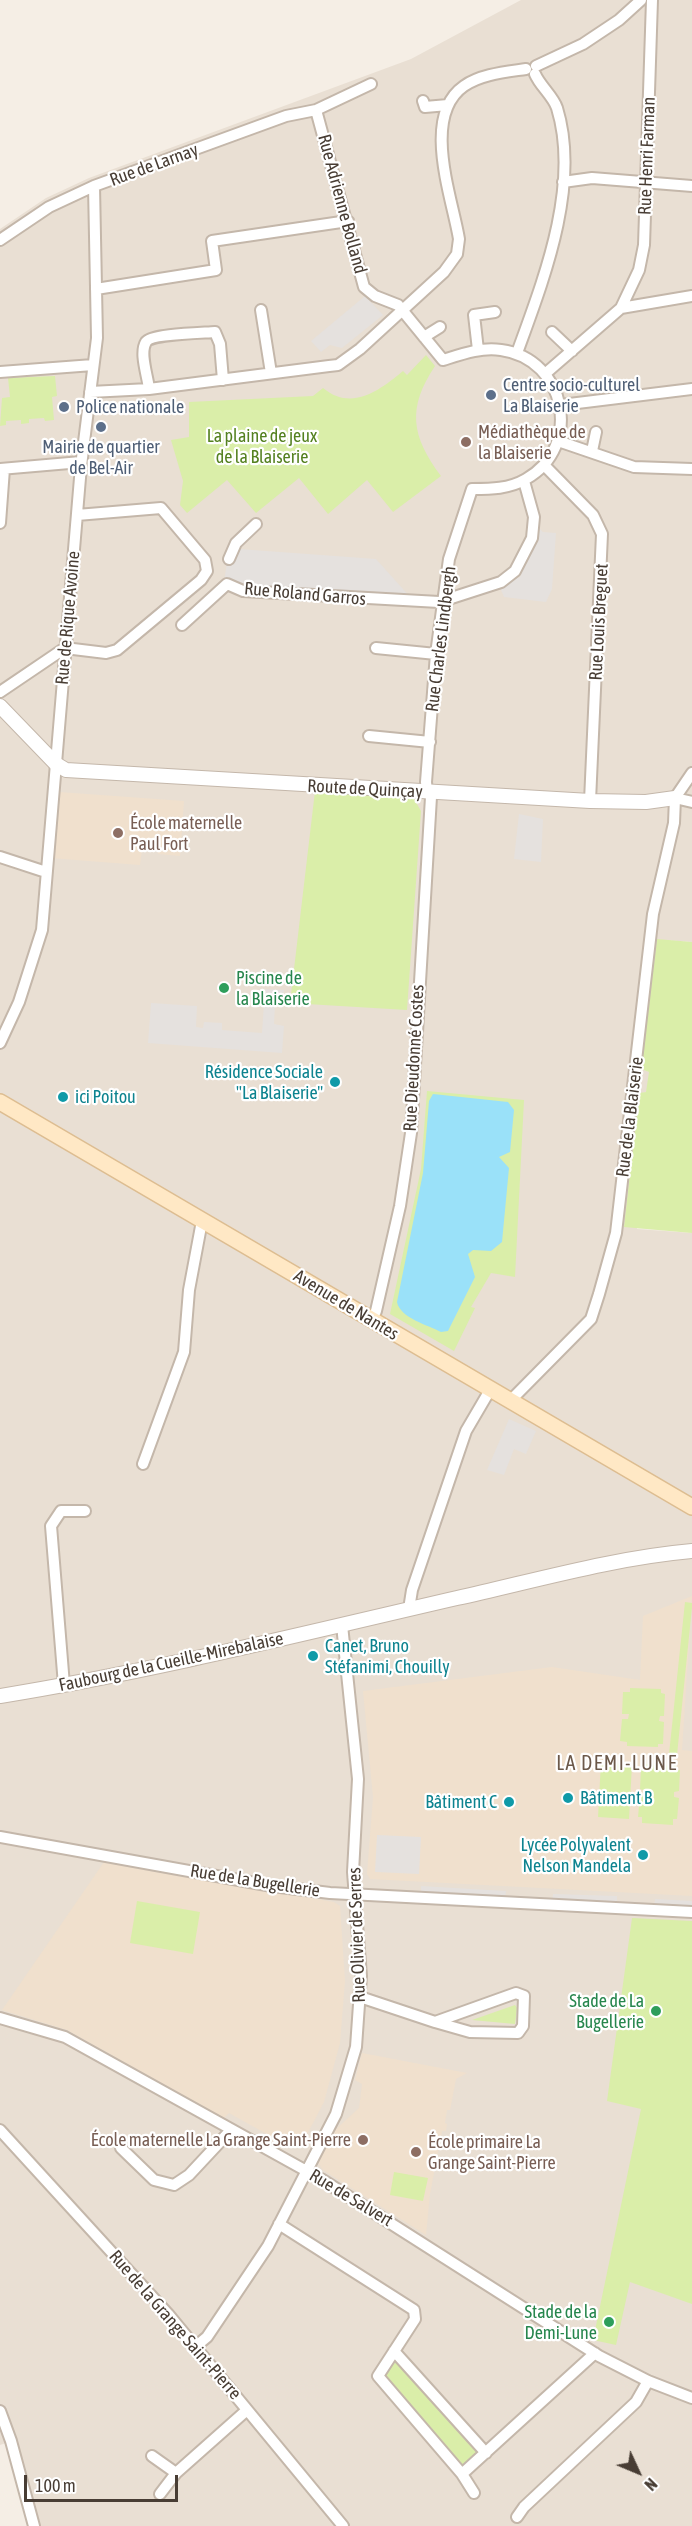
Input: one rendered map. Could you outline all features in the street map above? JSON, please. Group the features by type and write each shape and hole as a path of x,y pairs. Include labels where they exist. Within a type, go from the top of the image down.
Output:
{"main road":[{"name":"Avenue de Nantes","path":"0,1102 692,1507"}],"street":[{"path":"90,392 149,389 338,365 404,311 444,272 457,254 459,239 441,145 441,126 448,105 463,86 499,73 532,70 583,44 619,20 641,0"},
{"name":"Rue Henri Farman","path":"621,308 639,270 644,245 652,0"},
{"path":"517,353 552,254 563,182 562,131 556,106 532,70"},
{"name":"Rue de Larnay","path":"0,240 49,207 94,186 286,116 316,110 371,84"},
{"path":"423,101 425,107 448,105"},
{"name":"Rue Adrienne Bolland","path":"316,110 364,287 375,296 398,305 404,311"},
{"path":"563,182 592,178 692,186"},
{"name":"Rue de Rique Avoine","path":"0,1043 19,1002 42,930 81,462 97,338 94,186"},
{"path":"96,289 216,270 212,241 348,222"},
{"path":"546,374 621,308 692,296"},
{"path":"261,310 271,373"},
{"path":"404,311 443,360 478,350 499,349 517,353 532,361 546,374 555,388 561,405 558,441 544,465 524,481 534,517 532,538 515,571 501,582 444,602"},
{"path":"478,350 474,315 495,312"},
{"path":"424,337 440,327"},
{"path":"149,389 144,349 150,338 164,336 214,332 220,344 223,380"},
{"path":"552,332 572,351"},
{"path":"0,372 93,365"},
{"path":"561,405 692,389"},
{"path":"592,451 596,432"},
{"path":"558,441 634,466 692,469"},
{"path":"0,523 2,469 81,462"},
{"name":"Rue Louis Breguet","path":"544,465 593,515 602,534 590,801"},
{"name":"Rue Charles Lindbergh","path":"427,792 436,654 449,559 472,489 495,489 524,481"},
{"path":"0,692 65,648 106,653 117,650 201,580 207,571 205,560 161,508 77,515"},
{"name":"Rue Roland Garros","path":"229,559 236,543 256,524"},
{"name":"Rue Roland Garros","path":"182,625 227,584 243,591 444,602"},
{"path":"376,648 436,654"},
{"path":"0,706 56,764"},
{"path":"369,736 430,742"},
{"name":"Route de Quinçay","path":"56,764 66,770 163,778 590,801 646,802 675,798"},
{"path":"692,773 675,798 692,802"},
{"name":"Rue Dieudonné Costes","path":"371,1321 376,1311 400,1206 411,1132 431,797 427,792"},
{"name":"Rue de la Blaiserie","path":"510,1401 591,1318 616,1233 653,914 674,823 675,798"},
{"path":"0,857 46,872"},
{"path":"143,1464 184,1352 189,1290 202,1221"},
{"path":"490,1390 466,1431 412,1590 409,1609 663,1553 692,1544"},
{"path":"64,1685 51,1526 61,1511 85,1511"},
{"path":"663,1553 692,1551"},
{"name":"Faubourg de la Cueille-Mirebalaise","path":"0,1696 64,1685 409,1609"},
{"name":"Rue Olivier de Serres","path":"195,2347 207,2337 251,2274 279,2224 336,2114 356,2047 360,1996 355,1895 358,1779 342,1625"},
{"name":"Rue de la Bugellerie","path":"0,1837 272,1886 355,1895 692,1912"},
{"path":"360,1996 435,2022 470,2032 518,2033 523,2026 524,1996 516,1993 435,2022"},
{"name":"Rue de Salvert","path":"0,2018 65,2037 306,2170 595,2353 648,2381 692,2398"},
{"name":"Rue de la Grange Saint-Pierre","path":"0,2130 108,2247 195,2347 343,2526"},
{"path":"121,2148 154,2180 174,2185 189,2175 231,2130"},
{"path":"279,2224 414,2310 415,2319 378,2376 462,2474 474,2493"},
{"path":"394,2350 486,2453"},
{"path":"462,2474 595,2353"},
{"path":"517,2517 524,2506 636,2402 648,2381"},
{"path":"160,2494 176,2472 248,2410"},
{"path":"0,2411 11,2441 34,2526"},
{"path":"152,2456 176,2472"}],"shaded area":[{"path":"521,0 692,0 692,942 663,940 642,1069 649,1072 650,1083 646,1092 639,1094 632,1164 637,1229 692,1233 692,2526 28,2526 6,2443 0,2445 0,229 46,198 89,178 411,59"},
{"path":"365,296 383,315 342,348 330,345 321,352 311,341"},
{"path":"537,526 543,532 556,533 552,589 546,602 504,597 499,585 520,577"},
{"path":"239,549 376,559 412,599 239,587 224,582 228,556"},
{"name":"École maternelle Paul Fort","path":"59,792 184,801 180,856 158,854 158,843 143,842 140,865 50,858"},
{"path":"519,814 543,819 541,862 514,859"},
{"path":"265,989 284,990 283,1004 275,1004 274,1024 284,1026 282,1053 148,1043 151,1003 197,1006 196,1027 203,1028 204,1022 222,1023 222,1030 262,1033"},
{"path":"509,1419 536,1431 526,1454 514,1449 504,1475 487,1470"},
{"path":"692,1596 682,1750 692,1751 692,1896 370,1879 367,1874 373,1797 363,1691 552,1667 640,1680 643,1616"},
{"path":"377,1835 421,1837 419,1874 375,1872"},
{"path":"104,1862 334,1902 340,1906 345,1981 340,2043 324,2102 302,2144 290,2147 229,2113 224,2118 67,2030 2,2010"},
{"path":"421,1886 506,1891 505,1899 421,1893"},
{"path":"553,1894 617,1896 617,1904 552,1902"},
{"path":"655,1899 692,1901 692,1909 654,1906"},
{"name":"École primaire La Grange Saint-Pierre","path":"362,2053 467,2073 456,2079 450,2110 447,2110 446,2131 442,2131 430,2194 426,2235 323,2170 318,2163 335,2130 359,2108 362,2084 355,2080"}],"green space":[{"name":"La plaine de jeux de la Blaiserie","path":"426,355 435,366 420,395 416,422 423,448 441,476 393,512 367,480 328,514 299,478 256,513 227,480 187,513 180,505 183,481 171,440 189,437 189,402 313,396 323,388 334,395 355,398 375,391 403,371 407,375"},
{"path":"55,376 57,396 52,397 54,420 29,419 29,423 21,424 21,420 6,421 6,425 0,426 2,398 10,397 8,378"},
{"path":"315,791 414,799 421,811 407,1010 290,1003"},
{"path":"657,939 692,942 692,1233 624,1227 639,1093 646,1092 649,1072 641,1069"},
{"path":"427,1091 524,1100 515,1277 491,1273 471,1307 475,1308 454,1351 390,1314 421,1169"},
{"path":"685,1602 692,1603 692,1607 677,1755 669,1754"},
{"path":"630,1688 661,1689 661,1693 665,1694 664,1716 660,1716 659,1721 664,1722 663,1744 658,1744 658,1747 627,1746 627,1742 620,1741 622,1719 628,1719 629,1714 622,1714 623,1692 630,1692"},
{"path":"601,1762 632,1765 629,1819 598,1817"},
{"path":"645,1764 676,1766 676,1770 680,1770 679,1791 674,1792 674,1797 679,1798 677,1819 673,1819 673,1825 642,1823 642,1817 638,1817 640,1795 643,1795 643,1790 640,1789 641,1768 644,1768"},
{"path":"137,1901 200,1912 193,1954 130,1943"},
{"path":"632,1918 692,1921 692,2304 630,2282 616,2345 593,2340 641,2109 607,2101"},
{"path":"515,2005 517,2008 515,2024 472,2020"},
{"path":"394,2172 428,2178 423,2201 390,2195"},
{"path":"398,2360 481,2451 461,2469 380,2377"}],"water":[{"path":"433,1094 508,1102 514,1110 510,1152 499,1157 509,1168 502,1242 491,1251 473,1250 468,1254 475,1277 448,1331 441,1332 409,1317 399,1308 397,1302 423,1173 429,1101"}],"place":[{"name":"Centre socio-culturel La Blaiserie","path":"491,395"},
{"name":"Police nationale","path":"64,407"},
{"name":"Mairie de quartier de Bel-Air","path":"101,427"},
{"name":"Médiathèque de la Blaiserie","path":"466,442"},
{"name":"École maternelle Paul Fort","path":"118,833"},
{"name":"Piscine de la Blaiserie","path":"224,988"},
{"name":"Résidence Sociale \"La Blaiserie\"","path":"335,1082"},
{"name":"ici Poitou","path":"63,1097"},
{"name":"Canet, Bruno Stéfanimi, Chouilly","path":"313,1656"},
{"name":"Bâtiment B","path":"568,1798"},
{"name":"Bâtiment C","path":"509,1802"},
{"name":"Lycée Polyvalent Nelson Mandela","path":"643,1855"},
{"name":"Stade de La Bugellerie","path":"656,2011"},
{"name":"École maternelle La Grange Saint-Pierre","path":"363,2140"},
{"name":"École primaire La Grange Saint-Pierre","path":"416,2152"},
{"name":"Stade de la Demi-Lune","path":"609,2322"}],"district":[{"name":"LA DEMI-LUNE","path":"617,1764"}]}
